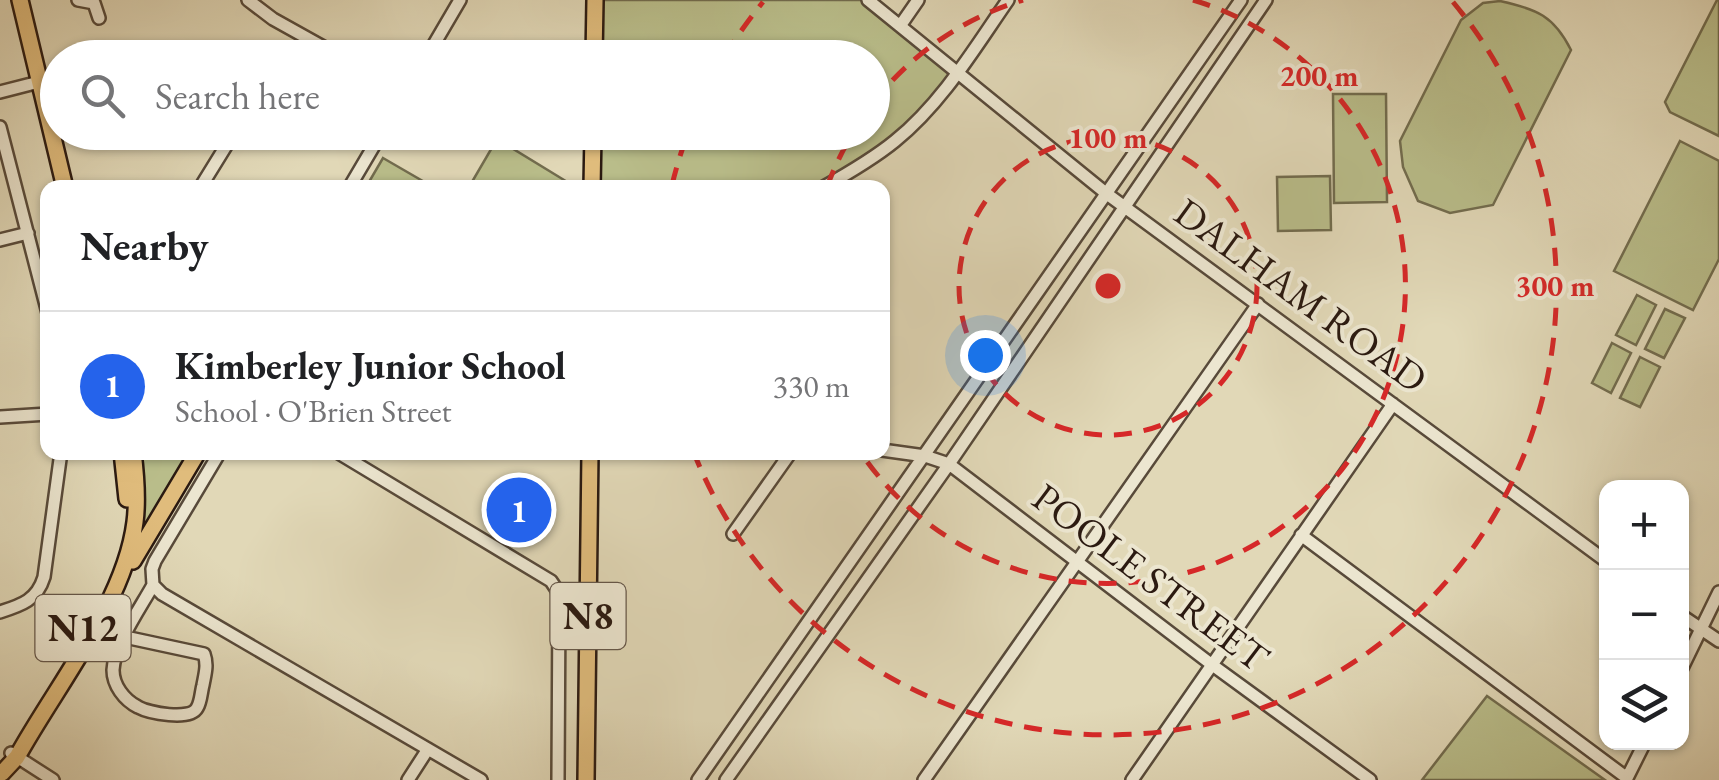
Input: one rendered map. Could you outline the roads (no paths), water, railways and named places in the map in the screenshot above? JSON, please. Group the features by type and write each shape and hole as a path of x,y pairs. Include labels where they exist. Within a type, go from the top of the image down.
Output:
{"highway":[{"path":"20,0 40,86"},
{"path":"594,0 594,40"},
{"path":"55,150 62,180"},
{"path":"592,180 593,150"},
{"name":"N12","path":"14,755 117,562 126,516 123,460"},
{"name":"N12","path":"1,775 118,585 135,525 134,460"},
{"path":"118,585 193,460"},
{"name":"N8","path":"586,780 590,460"}],"street":[{"path":"78,0 94,4 98,18"},
{"path":"248,0 310,40"},
{"path":"437,40 460,0"},
{"name":"DALHAM ROAD","path":"868,0 1108,194 1599,556"},
{"path":"900,26 918,0"},
{"path":"890,144 915,122 958,73 1008,0"},
{"path":"698,780 1241,0"},
{"path":"712,760 732,778 1266,0"},
{"path":"0,92 39,82"},
{"path":"0,127 40,281"},
{"path":"205,180 223,150"},
{"path":"354,180 371,150"},
{"path":"834,180 880,150"},
{"path":"0,240 28,233"},
{"path":"924,780 1258,304"},
{"path":"1132,780 1392,404"},
{"path":"0,417 40,414"},
{"name":"POOLE STREET","path":"890,451 949,464 1370,780"},
{"path":"0,612 26,603 41,588 60,460"},
{"path":"125,636 204,654 205,673 198,708 193,713 183,716 142,710 114,684 113,665 125,636 153,585 155,561 215,460"},
{"path":"350,460 551,581 558,590 558,780"},
{"path":"733,534 786,460"},
{"path":"1301,535 1627,779 1641,750"},
{"path":"153,585 162,594 481,780"},
{"path":"1686,660 1719,592"},
{"path":"1689,621 1719,641"},
{"path":"408,780 428,748"},
{"path":"14,755 53,780"}],"place":[{"name":"Kimberley Junior School","path":"519,510"}]}
